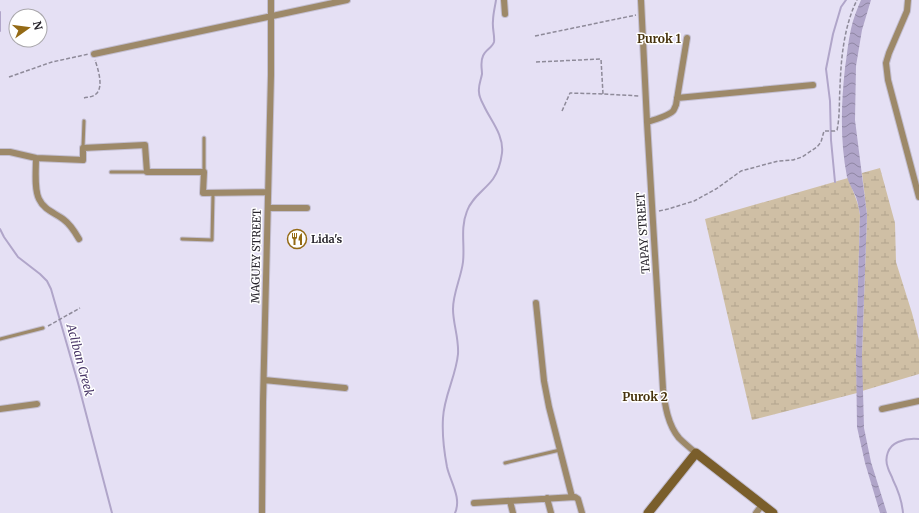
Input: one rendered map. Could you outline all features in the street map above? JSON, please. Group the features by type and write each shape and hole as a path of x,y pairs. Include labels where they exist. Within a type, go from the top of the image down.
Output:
{"street":[{"name":"MAGUEY STREET","path":"262,513 271,75 270,0"},
{"path":"94,54 347,0"},
{"path":"504,0 505,14"},
{"name":"TAPAY STREET","path":"641,0 661,376 665,405 669,418 676,433 696,453"},
{"path":"908,0 906,11 886,63 888,80 919,197"},
{"path":"647,122 672,112 676,105 687,38"},
{"path":"677,98 813,85"},
{"path":"0,152 10,152 36,158 83,160 83,148 145,145 147,172 204,172 203,193 268,192"},
{"path":"36,158 37,189 39,200 50,212 64,220 79,239"},
{"path":"268,208 307,208"},
{"path":"536,303 544,381 572,497"},
{"path":"264,380 345,388"},
{"path":"882,409 919,401"},
{"path":"0,409 37,404"},
{"path":"648,513 696,453 773,513"},
{"path":"474,503 572,497 578,499 582,513"},
{"path":"547,498 551,513"},
{"path":"510,501 513,513"},
{"path":"756,513 762,505"}],"lane":[{"path":"83,148 84,121"},
{"path":"204,138 204,172"},
{"path":"111,172 147,172"},
{"path":"182,239 212,240 213,193"},
{"path":"0,339 43,328"},
{"path":"505,463 560,450"}],"path":[{"path":"652,212 694,201 716,189 741,171 778,161 793,160 802,157 817,147 821,142 824,131 838,130 843,51 847,27 857,0"},
{"path":"535,36 642,14"},
{"path":"9,77 52,62 94,54 100,88 97,93 84,98"},
{"path":"536,62 601,59 603,94"},
{"path":"562,111 570,94 646,96"},
{"path":"50,325 80,308"}],"green space":[{"path":"880,168 895,223 896,262 919,340 919,374 862,391 867,215 862,173"},
{"path":"848,178 857,200 860,215 856,354 857,393 752,420 705,219"}],"water":[{"path":"861,0 871,0 862,30 856,66 855,120 867,215 862,354 864,428 871,462 887,513 880,513 865,463 857,427 856,354 860,215 856,197 847,177 842,137 845,68 850,34"}],"waterway":[{"path":"455,513 457,501 446,461 443,436 443,418 445,402 455,370 458,354 458,342 453,309 454,297 463,262 463,230 465,218 469,206 495,176 502,153 499,134 487,112 479,90 482,74 482,58 494,42 493,16 496,0"},
{"path":"835,182 831,140 830,101 826,69 833,34 841,7 846,0"},
{"name":"Acliban Creek","path":"0,12 0,31"},
{"name":"Acliban Creek","path":"0,229 18,257 40,274 47,281 51,289 78,383 112,513"},
{"path":"903,513 900,496 888,470 886,460 889,449 895,444 906,439 919,439"}],"place":[{"name":"Lida's","path":"297,239"}],"district":[{"name":"Purok 1","path":"659,39"},
{"name":"Purok 2","path":"645,397"}]}
